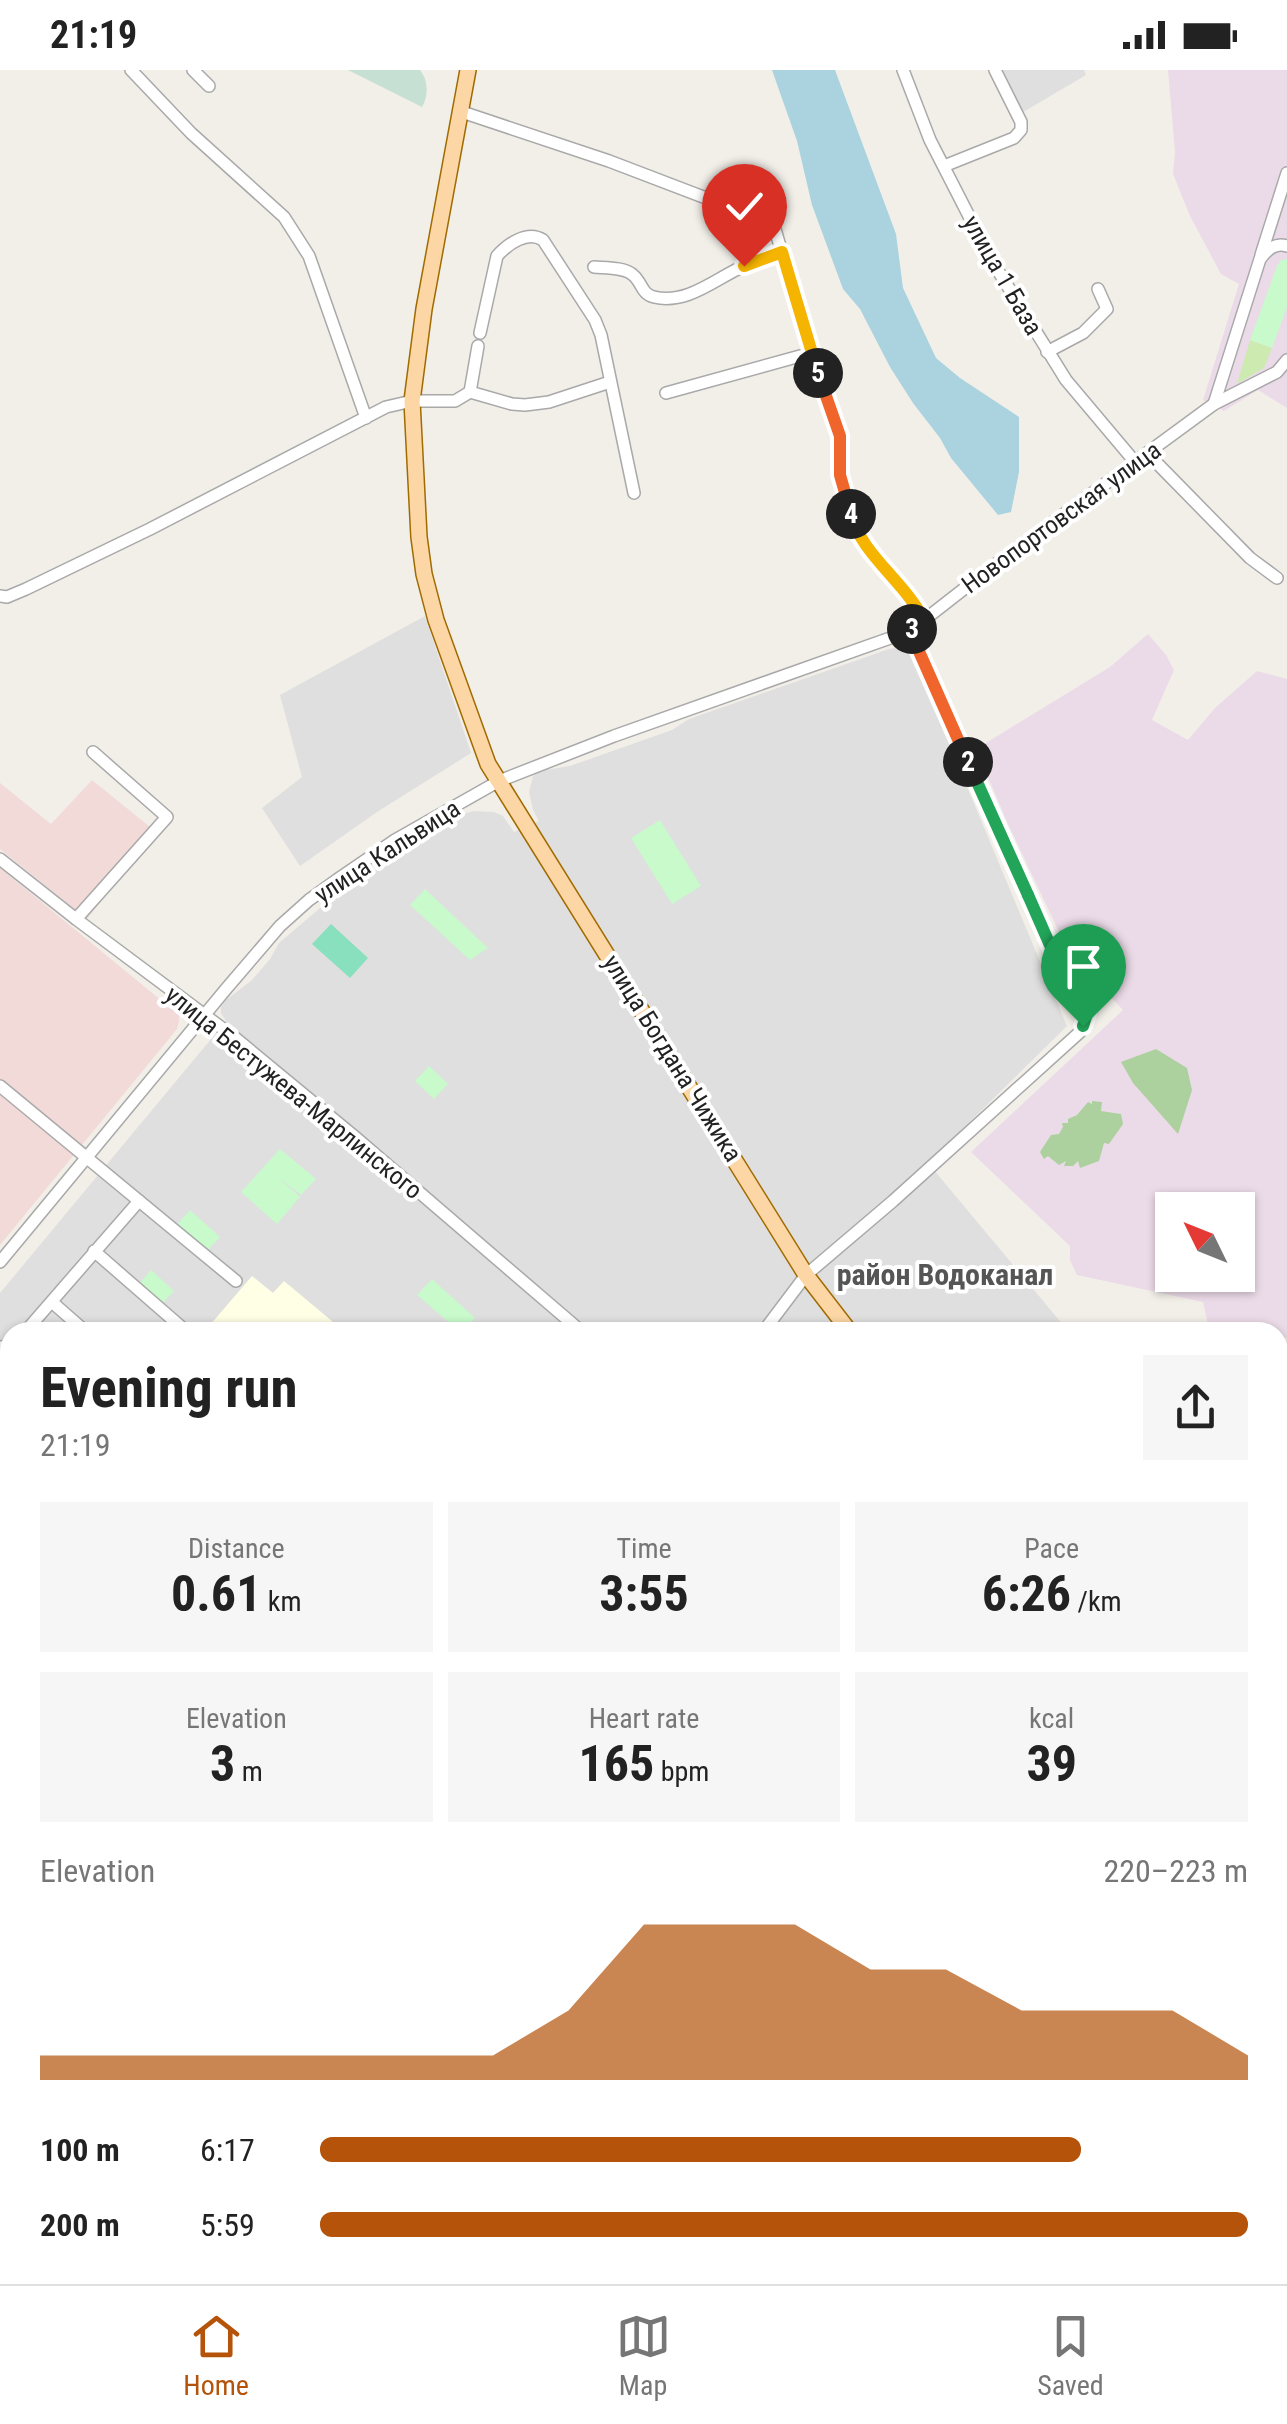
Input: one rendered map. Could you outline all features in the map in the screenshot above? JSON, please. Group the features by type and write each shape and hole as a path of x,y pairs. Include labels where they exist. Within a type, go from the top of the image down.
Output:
{"main road":[{"name":"улица Богдана Чижика","path":"468,70 424,309 412,400 418,537 436,620 488,764 806,1275 842,1322"}],"street":[{"path":"193,70 209,86"},
{"name":"улица 1 База","path":"902,70 930,140 992,261 1066,380 1134,462"},
{"path":"944,166 1014,138 1021,130 1021,122 996,70"},
{"path":"133,71 191,133 284,217 296,234 309,256 366,418"},
{"path":"459,111 608,161 766,221 775,229 840,436 840,475 858,536 909,593 924,620"},
{"path":"1214,404 1287,172"},
{"path":"0,596 7,597 150,529 386,407 412,400 456,401 470,392 497,256 528,236 543,240 595,320 605,350 634,493"},
{"path":"1260,259 1269,248 1287,246"},
{"path":"594,267 634,274 642,290 652,297 682,296 782,252"},
{"path":"1047,352 1083,333 1107,309 1098,289"},
{"path":"666,393 811,353"},
{"name":"Новопортовская улица","path":"910,631 1214,404 1277,372 1287,360"},
{"path":"470,392 524,406 550,402 610,382"},
{"path":"1147,453 1250,558 1277,578"},
{"path":"771,1322 806,1275 1080,1032 1087,1014 1057,961 910,631"},
{"name":"улица Кальвица","path":"0,1262 204,1015 280,926 309,900 396,840 499,781 910,631"},
{"path":"76,919 167,816 93,752"},
{"name":"улица Бестужева-Марлинского","path":"0,858 234,1037 570,1322"},
{"path":"0,1086 236,1282"},
{"path":"35,1322 138,1201"},
{"path":"94,1251 176,1322"},
{"path":"53,1303 75,1322"}],"shaded area":[{"path":"348,70 420,70 427,93 422,107"},
{"path":"999,70 1084,70 1086,75 1020,114"},
{"path":"1168,70 1287,70 1287,408 1258,390 1224,411 1203,400 1239,284 1221,274 1173,174 1175,152"},
{"path":"425,616 471,753 300,866 262,808 302,777 280,695"},
{"path":"1148,634 1174,670 1152,720 1188,740 1215,708 1257,671 1287,679 1287,1322 1208,1322 1203,1302 1156,1292 1255,1292 1255,1192 1155,1192 1155,1292 1077,1275 1070,1260 1070,1246 971,1152 1123,1010 1069,953 976,749 1110,667"},
{"path":"909,648 1067,1026 928,1163 1061,1322 0,1322 0,1293 226,1021 221,1007 226,1000 252,980 279,943 327,902 457,816 473,811 494,812 503,816 514,832 539,821 529,792 533,776 539,771 570,766 672,730 689,719 889,649"},
{"path":"92,780 155,831 87,919 0,849 0,783 51,824"},
{"path":"0,868 179,1015 179,1021 177,1029 0,1245"},
{"path":"252,1276 273,1293 284,1281 333,1322 213,1322"}],"green space":[{"path":"1287,259 1287,307 1272,348 1250,340 1277,266"},
{"path":"1250,340 1272,348 1264,368 1237,384"},
{"path":"660,820 701,886 672,904 631,838"},
{"path":"425,889 488,948 470,960 410,905"},
{"path":"331,924 368,958 350,978 312,944"},
{"path":"1156,1049 1187,1068 1192,1090 1178,1134 1133,1083 1121,1062"},
{"path":"429,1066 448,1084 434,1099 415,1081"},
{"path":"1092,1101 1102,1102 1101,1111 1121,1114 1123,1124 1109,1144 1104,1143 1099,1161 1080,1168 1078,1161 1073,1166 1064,1166 1066,1161 1059,1165 1048,1156 1044,1159 1040,1152 1051,1135 1059,1134 1062,1123 1068,1123"},
{"path":"280,1149 316,1179 301,1195 278,1177 300,1197 277,1224 241,1192"},
{"path":"190,1210 220,1237 206,1252 176,1226"},
{"path":"151,1270 174,1291 162,1304 139,1284"},
{"path":"432,1279 475,1318 471,1322 448,1322 417,1295"}],"water":[{"path":"772,70 835,70 896,234 903,288 936,358 1019,417 1019,472 1011,512 998,515 951,458 890,367 860,309 843,289 812,205 797,141"}],"district":[{"name":"район Водоканал","path":"945,1275"}],"route":[{"path":"744,266 782,252 840,436 840,475 858,536 909,593 924,620 910,631 1057,961 1087,1014 1083,1026"}]}
